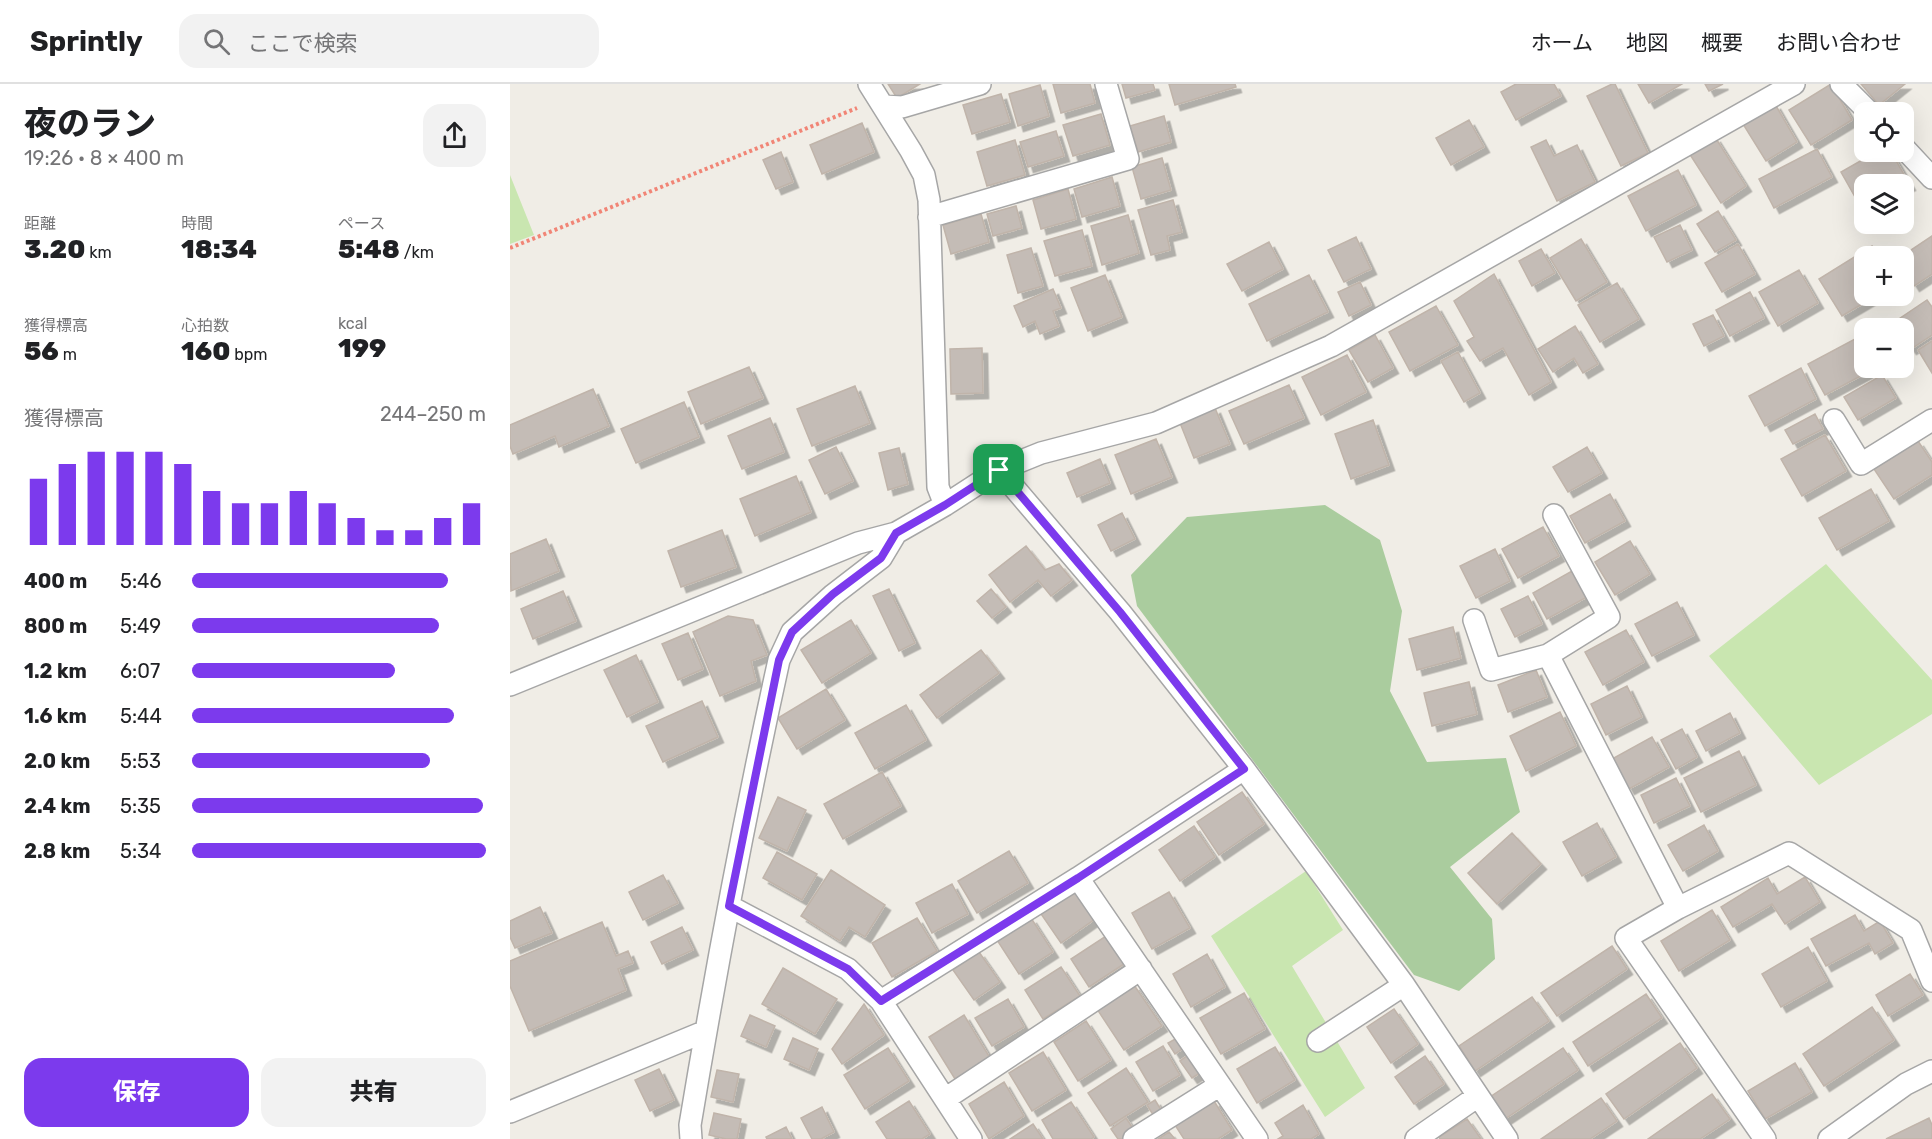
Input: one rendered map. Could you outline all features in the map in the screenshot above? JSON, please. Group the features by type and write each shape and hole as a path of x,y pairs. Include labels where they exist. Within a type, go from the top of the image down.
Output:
{"street":[{"path":"869,84 924,175 929,200 938,487 945,505"},
{"path":"884,106 902,107 980,84"},
{"path":"929,217 1128,159 1106,84"},
{"path":"510,685 858,543 896,533 999,470 1041,453 1156,423 1331,345 1794,84"},
{"path":"1841,84 1859,102"},
{"path":"1914,159 1932,178"},
{"path":"1834,420 1861,464 1932,420"},
{"path":"999,470 1120,612 1244,769 1404,985 1507,1139"},
{"path":"1474,620 1491,670 1548,655 1609,617 1554,516"},
{"path":"691,1139 690,1125 706,1030 779,660 792,632 833,594 881,558 896,533"},
{"path":"1548,655 1678,908"},
{"path":"881,1001 1078,878 1244,769"},
{"path":"1765,1139 1626,938 1678,908 1789,853 1911,930 1932,981"},
{"path":"1078,878 1257,1139"},
{"path":"729,906 848,969 881,1001 971,1139"},
{"path":"945,1099 1141,969"},
{"path":"1318,1041 1404,985"},
{"path":"510,1112 706,1030"},
{"path":"1829,1139 1906,1084 1932,1071"},
{"path":"1134,1139 1220,1085"},
{"path":"1416,1139 1478,1096"}],"path":[{"path":"510,249 856,108 884,106"}],"green space":[{"path":"510,175 534,235 510,244"},
{"path":"1325,505 1380,540 1402,611 1390,691 1427,762 1506,758 1520,812 1450,867 1492,919 1495,959 1459,991 1414,975 1137,606 1131,575 1187,517"},
{"path":"1826,564 1932,680 1932,714 1819,785 1709,656"},
{"path":"1306,871 1343,930 1292,966 1365,1088 1325,1117 1211,936"}],"building":[{"path":"888,84 920,84 897,98"},
{"path":"1053,84 1090,84 1095,103 1061,113"},
{"path":"1122,84 1153,84 1155,90 1126,98"},
{"path":"1169,84 1235,84 1236,87 1175,105"},
{"path":"1516,84 1554,84 1561,96 1516,120 1501,92"},
{"path":"1615,84 1648,153 1621,166 1587,96"},
{"path":"1638,84 1682,84 1649,103"},
{"path":"1705,84 1723,84 1709,91"},
{"path":"1831,84 1852,120 1811,145 1789,110"},
{"path":"1861,84 1905,84 1883,102 1876,102"},
{"path":"1040,85 1049,116 1018,126 1009,94"},
{"path":"1001,94 1010,122 972,134 963,105"},
{"path":"1775,104 1797,142 1766,161 1743,124"},
{"path":"1101,114 1110,145 1073,156 1063,125"},
{"path":"1164,116 1171,142 1138,152 1130,126"},
{"path":"1469,120 1484,147 1451,165 1436,138"},
{"path":"862,123 874,152 822,174 810,145"},
{"path":"1056,131 1064,156 1028,167 1020,142"},
{"path":"1715,137 1746,186 1721,203 1689,153"},
{"path":"1015,140 1025,175 987,186 977,152"},
{"path":"1546,140 1554,156 1577,145 1595,182 1557,201 1531,147"},
{"path":"1817,149 1832,177 1774,208 1759,179"},
{"path":"781,152 793,182 776,189 763,160"},
{"path":"1162,158 1171,190 1141,199 1132,167"},
{"path":"1858,162 1897,162 1904,174 1854,174 1854,195 1841,172"},
{"path":"1678,170 1696,205 1646,231 1628,196"},
{"path":"1112,177 1120,206 1082,217 1074,189"},
{"path":"1068,189 1076,219 1041,229 1033,200"},
{"path":"1173,200 1182,232 1167,236 1170,250 1151,255 1138,210"},
{"path":"1016,206 1022,228 993,236 987,214"},
{"path":"1718,211 1736,240 1715,252 1697,224"},
{"path":"981,214 989,242 951,254 943,225"},
{"path":"1128,215 1139,253 1102,265 1091,226"},
{"path":"1680,225 1692,250 1667,262 1654,237"},
{"path":"1082,230 1092,266 1055,276 1044,241"},
{"path":"1932,236 1932,274 1914,286 1914,248"},
{"path":"1356,237 1371,269 1344,282 1328,250"},
{"path":"1581,239 1607,282 1576,301 1550,258"},
{"path":"1269,242 1283,269 1242,291 1227,264"},
{"path":"1738,244 1755,274 1722,292 1705,263"},
{"path":"1031,248 1043,286 1018,293 1007,255"},
{"path":"1541,249 1555,273 1532,286 1519,261"},
{"path":"1854,257 1854,306 1859,306 1842,316 1819,279"},
{"path":"1799,270 1818,303 1778,326 1759,292"},
{"path":"1494,274 1551,382 1529,395 1503,348 1480,361 1467,341 1474,337 1454,301"},
{"path":"1105,275 1122,317 1088,331 1071,288"},
{"path":"1309,275 1328,312 1267,341 1249,304"},
{"path":"1360,282 1371,305 1349,316 1338,292"},
{"path":"1617,283 1639,319 1600,342 1578,305"},
{"path":"1053,289 1061,308 1053,311 1059,326 1040,334 1035,321 1023,327 1014,306"},
{"path":"1750,292 1764,318 1730,336 1716,310"},
{"path":"1927,300 1932,307 1932,335 1914,347 1914,318 1900,318"},
{"path":"1436,306 1458,345 1410,371 1389,332"},
{"path":"1713,315 1724,336 1704,346 1693,324"},
{"path":"1575,326 1598,364 1583,373 1574,358 1553,372 1538,349"},
{"path":"1375,335 1393,368 1368,382 1349,350"},
{"path":"1854,340 1854,378 1857,378 1825,395 1808,364"},
{"path":"1932,341 1932,373 1918,350"},
{"path":"982,348 983,393 951,394 950,349"},
{"path":"1458,352 1480,393 1464,402 1441,361"},
{"path":"1347,355 1366,392 1321,415 1302,377"},
{"path":"749,367 763,398 701,424 688,392"},
{"path":"1801,368 1816,399 1765,426 1749,396"},
{"path":"1877,378 1884,378 1896,398 1858,420 1844,397"},
{"path":"1289,385 1304,418 1244,444 1229,411"},
{"path":"855,386 870,423 812,446 797,409"},
{"path":"593,389 609,426 559,447 555,436 513,454 510,446 510,425"},
{"path":"684,402 699,437 636,463 621,429"},
{"path":"1215,408 1230,444 1194,458 1180,423"},
{"path":"1815,414 1823,429 1793,444 1785,430"},
{"path":"770,418 784,452 742,469 728,436"},
{"path":"1373,420 1389,465 1351,479 1335,434"},
{"path":"1825,435 1846,471 1802,496 1781,459"},
{"path":"1156,439 1172,477 1131,494 1115,455"},
{"path":"1918,441 1932,462 1932,475 1894,499 1874,469"},
{"path":"836,447 853,481 825,494 809,460"},
{"path":"1587,447 1602,473 1568,492 1553,467"},
{"path":"899,448 908,484 888,490 879,453"},
{"path":"1100,459 1110,483 1077,497 1067,473"},
{"path":"796,476 811,512 755,536 740,499"},
{"path":"1871,489 1889,521 1837,550 1819,518"},
{"path":"1610,494 1625,521 1585,543 1570,516"},
{"path":"1122,513 1135,539 1111,551 1098,525"},
{"path":"1543,527 1559,556 1518,578 1502,549"},
{"path":"722,530 736,567 681,587 668,551"},
{"path":"546,539 559,571 511,591 510,554"},
{"path":"1630,541 1650,574 1615,595 1595,562"},
{"path":"1026,546 1045,570 1059,564 1072,580 1051,596 1038,580 1010,602 989,575"},
{"path":"1495,549 1510,581 1476,598 1460,566"},
{"path":"1572,571 1587,597 1547,619 1533,593"},
{"path":"889,589 915,643 899,651 873,596"},
{"path":"991,589 1006,607 992,618 977,601"},
{"path":"563,591 576,621 533,639 521,609"},
{"path":"1528,596 1542,624 1515,637 1501,609"},
{"path":"1677,602 1694,635 1652,656 1635,624"},
{"path":"728,616 753,620 767,655 751,661 756,681 720,696 693,632"},
{"path":"851,620 871,653 822,683 801,650"},
{"path":"1453,627 1461,658 1417,670 1409,639"},
{"path":"1626,630 1644,662 1603,685 1585,652"},
{"path":"688,633 703,669 678,680 662,644"},
{"path":"981,650 999,673 937,718 920,695"},
{"path":"636,655 658,702 627,717 604,670"},
{"path":"1536,670 1547,697 1508,712 1498,685"},
{"path":"1469,682 1477,714 1432,726 1424,693"},
{"path":"1627,686 1642,717 1606,735 1591,704"},
{"path":"826,689 845,720 797,749 778,718"},
{"path":"702,701 718,737 663,762 646,726"},
{"path":"906,705 926,740 875,769 855,733"},
{"path":"1560,712 1576,746 1526,771 1510,736"},
{"path":"1730,713 1740,733 1706,751 1696,731"},
{"path":"1682,729 1697,757 1676,769 1661,740"},
{"path":"1652,737 1669,767 1629,789 1612,759"},
{"path":"1739,751 1756,785 1701,812 1684,778"},
{"path":"882,772 901,806 843,839 824,804"},
{"path":"1676,778 1690,806 1654,823 1641,795"},
{"path":"1242,792 1264,824 1219,855 1197,822"},
{"path":"778,797 806,810 787,851 759,838"},
{"path":"1597,823 1616,857 1582,876 1563,842"},
{"path":"1704,825 1718,851 1683,871 1668,845"},
{"path":"1194,826 1215,857 1180,881 1159,850"},
{"path":"1512,833 1541,864 1497,904 1468,873"},
{"path":"1009,851 1028,883 977,913 958,881"},
{"path":"777,852 817,874 802,900 763,878"},
{"path":"831,870 885,905 865,937 849,927 840,941 801,916"},
{"path":"663,875 678,903 643,920 629,892"},
{"path":"1805,877 1820,902 1785,924 1772,904 1733,927 1721,907 1768,878 1777,894"},
{"path":"952,884 968,914 932,933 916,903"},
{"path":"1073,887 1095,919 1061,943 1039,911"},
{"path":"1169,892 1190,928 1152,949 1132,913"},
{"path":"540,907 552,933 515,948 510,937 510,921"},
{"path":"1712,910 1730,940 1679,971 1661,941"},
{"path":"1855,915 1864,931 1880,921 1893,943 1875,954 1869,943 1826,966 1811,939"},
{"path":"917,918 937,951 892,977 872,943"},
{"path":"1031,918 1053,952 1019,974 997,940"},
{"path":"602,922 616,956 628,951 633,963 618,969 626,990 529,1031 510,986 510,961"},
{"path":"682,927 693,950 662,964 651,942"},
{"path":"1106,936 1124,964 1089,987 1071,959"},
{"path":"1612,946 1627,969 1557,1016 1541,993"},
{"path":"1808,947 1827,981 1781,1007 1762,974"},
{"path":"979,952 1000,982 974,1000 953,970"},
{"path":"1207,954 1225,987 1191,1007 1173,974"},
{"path":"1061,967 1080,996 1043,1019 1025,990"},
{"path":"783,968 837,999 815,1034 762,1004"},
{"path":"1910,974 1923,995 1888,1016 1876,995"},
{"path":"1134,985 1162,1026 1124,1050 1097,1009"},
{"path":"1244,993 1265,1029 1221,1054 1200,1018"},
{"path":"1646,994 1662,1018 1588,1066 1573,1042"},
{"path":"1532,997 1549,1021 1475,1071 1459,1046"},
{"path":"1008,999 1024,1027 992,1046 975,1018"},
{"path":"864,1004 884,1035 842,1064 832,1049"},
{"path":"1872,1007 1894,1040 1824,1086 1803,1054"},
{"path":"1394,1009 1418,1044 1391,1063 1367,1027"},
{"path":"750,1015 775,1026 766,1047 741,1036"},
{"path":"964,1015 990,1058 955,1079 929,1037"},
{"path":"1086,1021 1111,1060 1078,1081 1054,1042"},
{"path":"1179,1037 1185,1047 1175,1054 1168,1043"},
{"path":"793,1038 818,1049 809,1070 784,1059"},
{"path":"1680,1043 1697,1068 1624,1119 1606,1094"},
{"path":"1163,1046 1180,1075 1153,1091 1136,1062"},
{"path":"1275,1047 1295,1080 1257,1103 1237,1069"},
{"path":"888,1048 909,1081 865,1109 844,1075"},
{"path":"1563,1048 1578,1070 1505,1119 1490,1097"},
{"path":"1043,1052 1066,1090 1032,1111 1009,1073"},
{"path":"1191,1053 1203,1071 1192,1078 1180,1061"},
{"path":"1425,1056 1444,1084 1414,1104 1395,1077"},
{"path":"1795,1063 1812,1092 1765,1119 1748,1091"},
{"path":"1126,1068 1148,1102 1110,1126 1088,1093"},
{"path":"659,1069 674,1100 650,1111 635,1080"},
{"path":"717,1070 739,1074 733,1102 711,1097"},
{"path":"1004,1082 1024,1116 989,1139 969,1104"},
{"path":"1712,1094 1730,1119 1700,1139 1648,1139"},
{"path":"1601,1098 1617,1121 1590,1139 1541,1139"},
{"path":"1155,1100 1163,1113 1155,1118 1147,1105"},
{"path":"909,1101 930,1134 922,1139 887,1139 876,1122"},
{"path":"1214,1101 1232,1130 1218,1139 1184,1139 1175,1125"},
{"path":"1071,1102 1094,1137 1091,1139 1053,1139 1042,1120"},
{"path":"1303,1105 1319,1134 1311,1139 1278,1139 1283,1136 1275,1123"},
{"path":"822,1107 834,1132 821,1139 812,1139 801,1118"},
{"path":"714,1113 741,1119 737,1139 709,1135"},
{"path":"1126,1118 1134,1130 1122,1139 1118,1139 1111,1129"},
{"path":"1929,1118 1932,1125 1932,1139 1886,1139"},
{"path":"1467,1119 1481,1139 1440,1139 1439,1137"},
{"path":"1033,1124 1043,1139 1010,1139"},
{"path":"786,1127 792,1139 767,1139 766,1137"},
{"path":"1169,1132 1175,1139 1158,1139"}],"route":[{"path":"999,470 1120,612 1244,769 1078,878 881,1001 848,969 729,906 766,717 779,660 792,632 833,594 881,558 896,533 999,470"}]}
